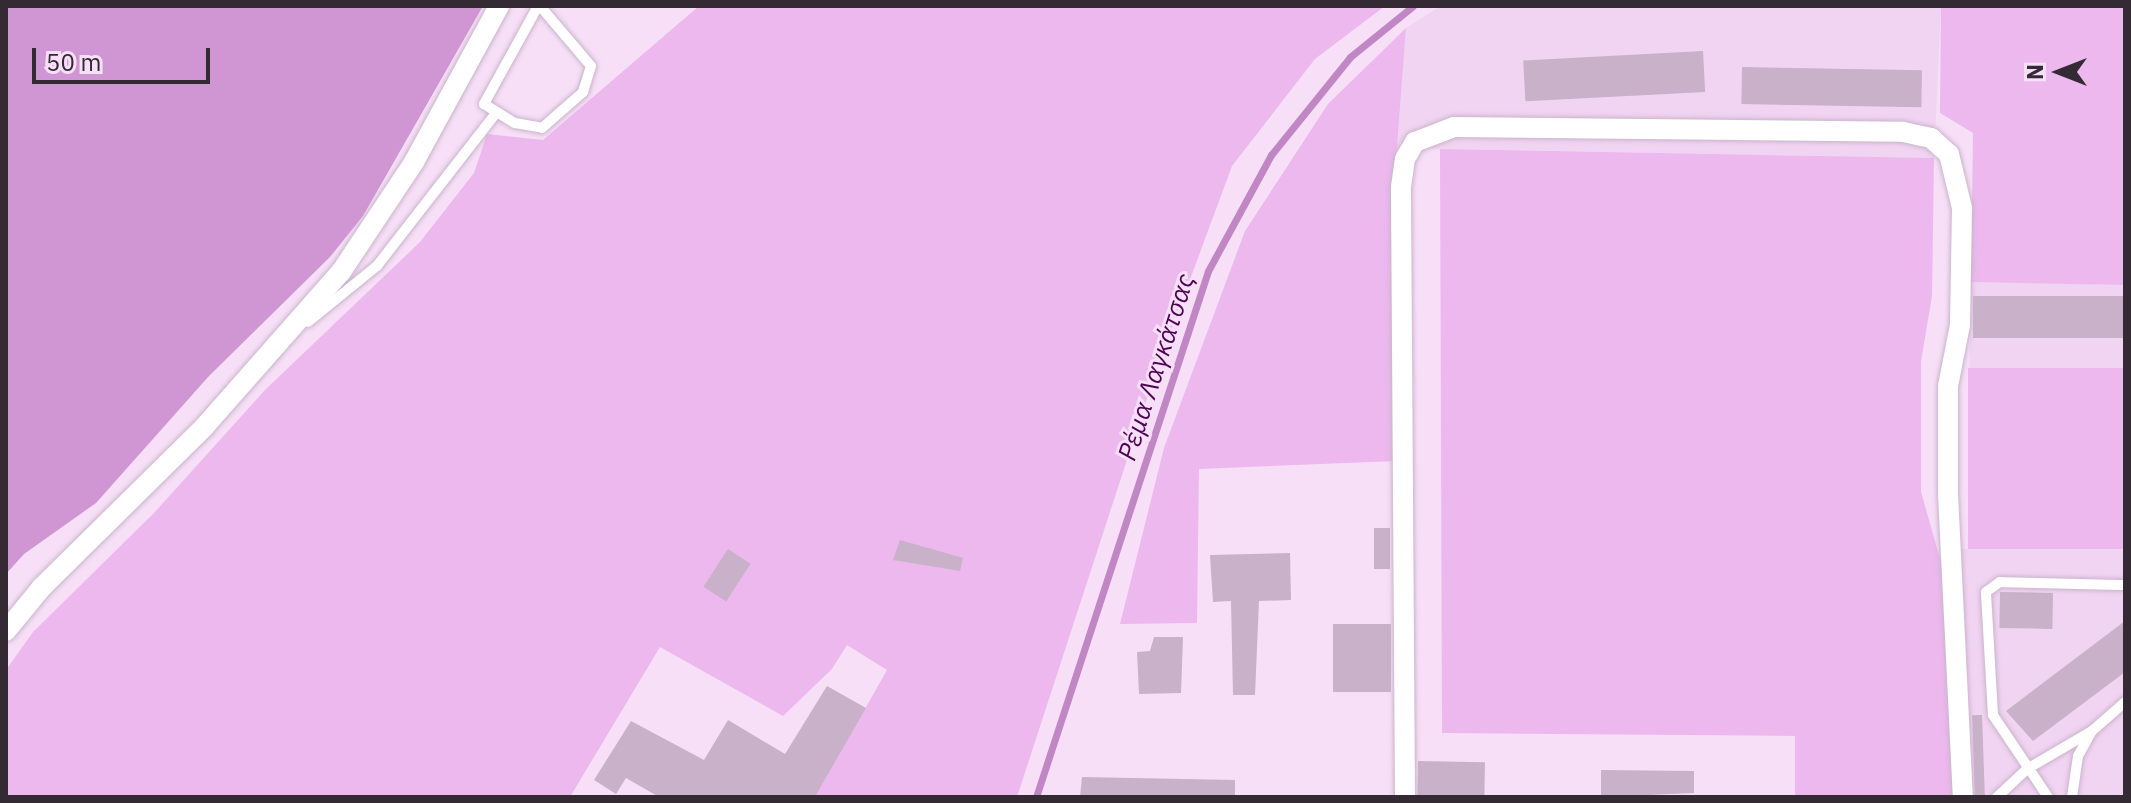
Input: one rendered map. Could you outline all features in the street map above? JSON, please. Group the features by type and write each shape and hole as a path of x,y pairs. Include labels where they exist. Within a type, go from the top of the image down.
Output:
{"street":[{"path":"6,631 24,606 278,346 370,233 499,6"},
{"path":"1405,797 1401,187 1405,159 1415,142 1454,127 1903,132 1931,138 1949,154 1962,208 1960,325 1948,386 1948,494 1963,797"}],"lane":[{"path":"539,6 591,66 583,92 542,128 515,123 484,104 539,6"},
{"path":"278,346 377,266 497,112"},
{"path":"2048,797 1993,715 1986,592 2000,582 2125,585"},
{"path":"1997,797 2027,769 2092,731 2125,702"},
{"path":"2072,797 2078,756 2092,731"}],"shaded area":[{"path":"6,6 483,6 363,216 330,257 209,376 96,503 24,554 6,574"},
{"path":"699,6 1385,6 1315,59 1232,166 1155,374 1017,797 815,797 887,670 847,645 832,669 783,716 660,647 570,797 6,797 6,670 33,632 154,513 265,390 420,242 474,173 487,134 543,140"},
{"path":"1441,6 1941,6 1934,158 1397,148 1406,28"},
{"path":"1941,6 2125,6 2125,285 1971,282 1973,133 1940,113"},
{"path":"1406,28 1395,173 1396,461 1199,469 1197,623 1120,624 1164,448 1245,231 1328,104"},
{"path":"1440,149 1934,158 1932,296 1921,361 1921,492 1941,562 1955,797 1795,797 1795,736 1442,733"},
{"path":"1971,282 2125,285 2123,372 1969,369"},
{"path":"1968,368 2125,368 2125,549 1968,549"},
{"path":"1959,549 2125,549 2125,797 1959,797"}],"building":[{"path":"1703,51 1705,92 1525,101 1523,60"},
{"path":"1742,67 1922,70 1921,107 1741,104"},
{"path":"1973,296 2125,296 2125,338 1973,338"},
{"path":"1374,528 1390,528 1390,569 1374,569"},
{"path":"900,540 963,558 960,571 893,560"},
{"path":"728,549 751,564 726,601 703,587"},
{"path":"1290,553 1291,600 1259,601 1255,695 1233,695 1231,601 1213,602 1210,555"},
{"path":"2000,592 2053,593 2052,629 1999,628"},
{"path":"2125,621 2125,672 2033,741 2006,711"},
{"path":"1333,624 1391,624 1391,692 1333,692"},
{"path":"1154,637 1183,637 1181,693 1139,694 1137,652 1150,651"},
{"path":"827,686 866,708 815,797 659,797 626,778 616,794 594,780 631,721 704,760 728,720 785,754"},
{"path":"1972,715 1982,715 1985,797 1975,797"},
{"path":"1418,761 1485,762 1484,797 1417,797"},
{"path":"1601,770 1694,771 1694,793 1601,797"},
{"path":"1082,777 1235,780 1235,797 1080,797"}],"waterway":[{"name":"Ρέμα Λαγκάτσας","path":"1036,797 1208,271 1271,155 1350,57 1413,6"}]}
